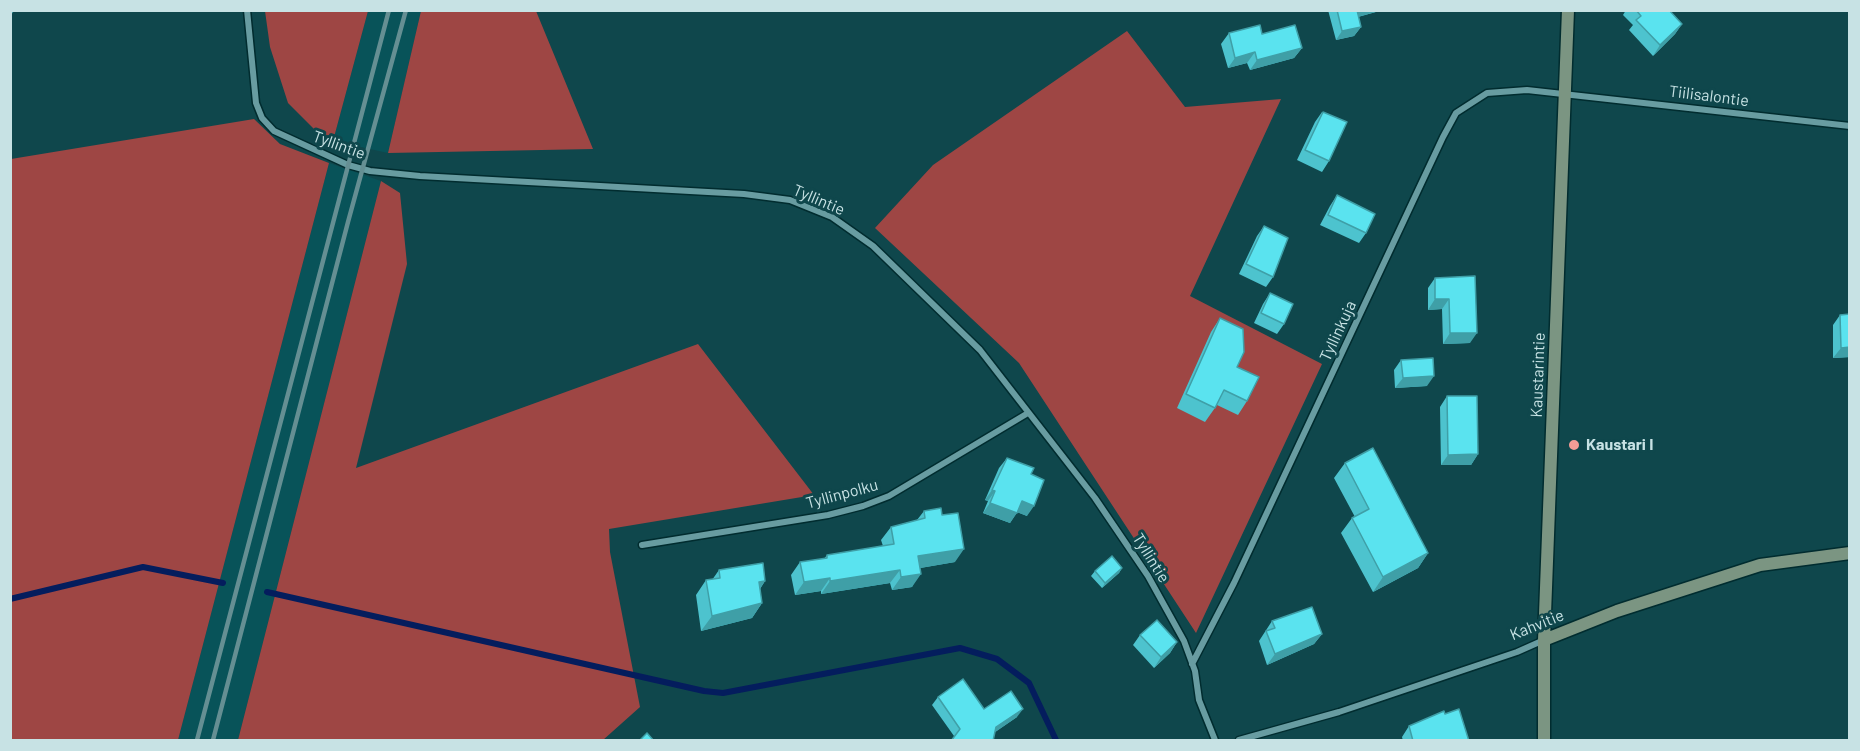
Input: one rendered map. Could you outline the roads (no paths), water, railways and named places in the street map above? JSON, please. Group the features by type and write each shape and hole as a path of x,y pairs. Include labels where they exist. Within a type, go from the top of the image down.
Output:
{"street":[{"name":"Tyllintie","path":"247,10 256,104 262,118 274,131 299,145 348,165 370,171 420,176 744,194 790,200 832,217 873,246 980,350 1095,498 1148,576 1184,641 1192,664 1199,700 1215,741"},
{"name":"Kaustarintie","path":"1544,741 1544,640 1569,10"},
{"name":"Tyllinkuja","path":"1192,664 1234,583 1456,113 1486,93 1527,90 1566,92"},
{"name":"Tiilisalontie","path":"1566,92 1850,126"},
{"name":"Tyllinpolku","path":"642,545 828,515 863,506 889,496 1028,413"},
{"name":"Kahvitie","path":"1239,741 1339,712 1516,652 1617,611 1760,565 1850,554"}],"waterway":[{"path":"10,599 143,567 223,583"},
{"path":"267,592 704,691 723,693 960,648 997,659 1029,683 1056,740"}],"railway":[{"path":"197,740 389,10"},
{"path":"213,740 348,222 406,10"}],"place":[{"name":"Kaustari I","path":"1574,445"}]}
